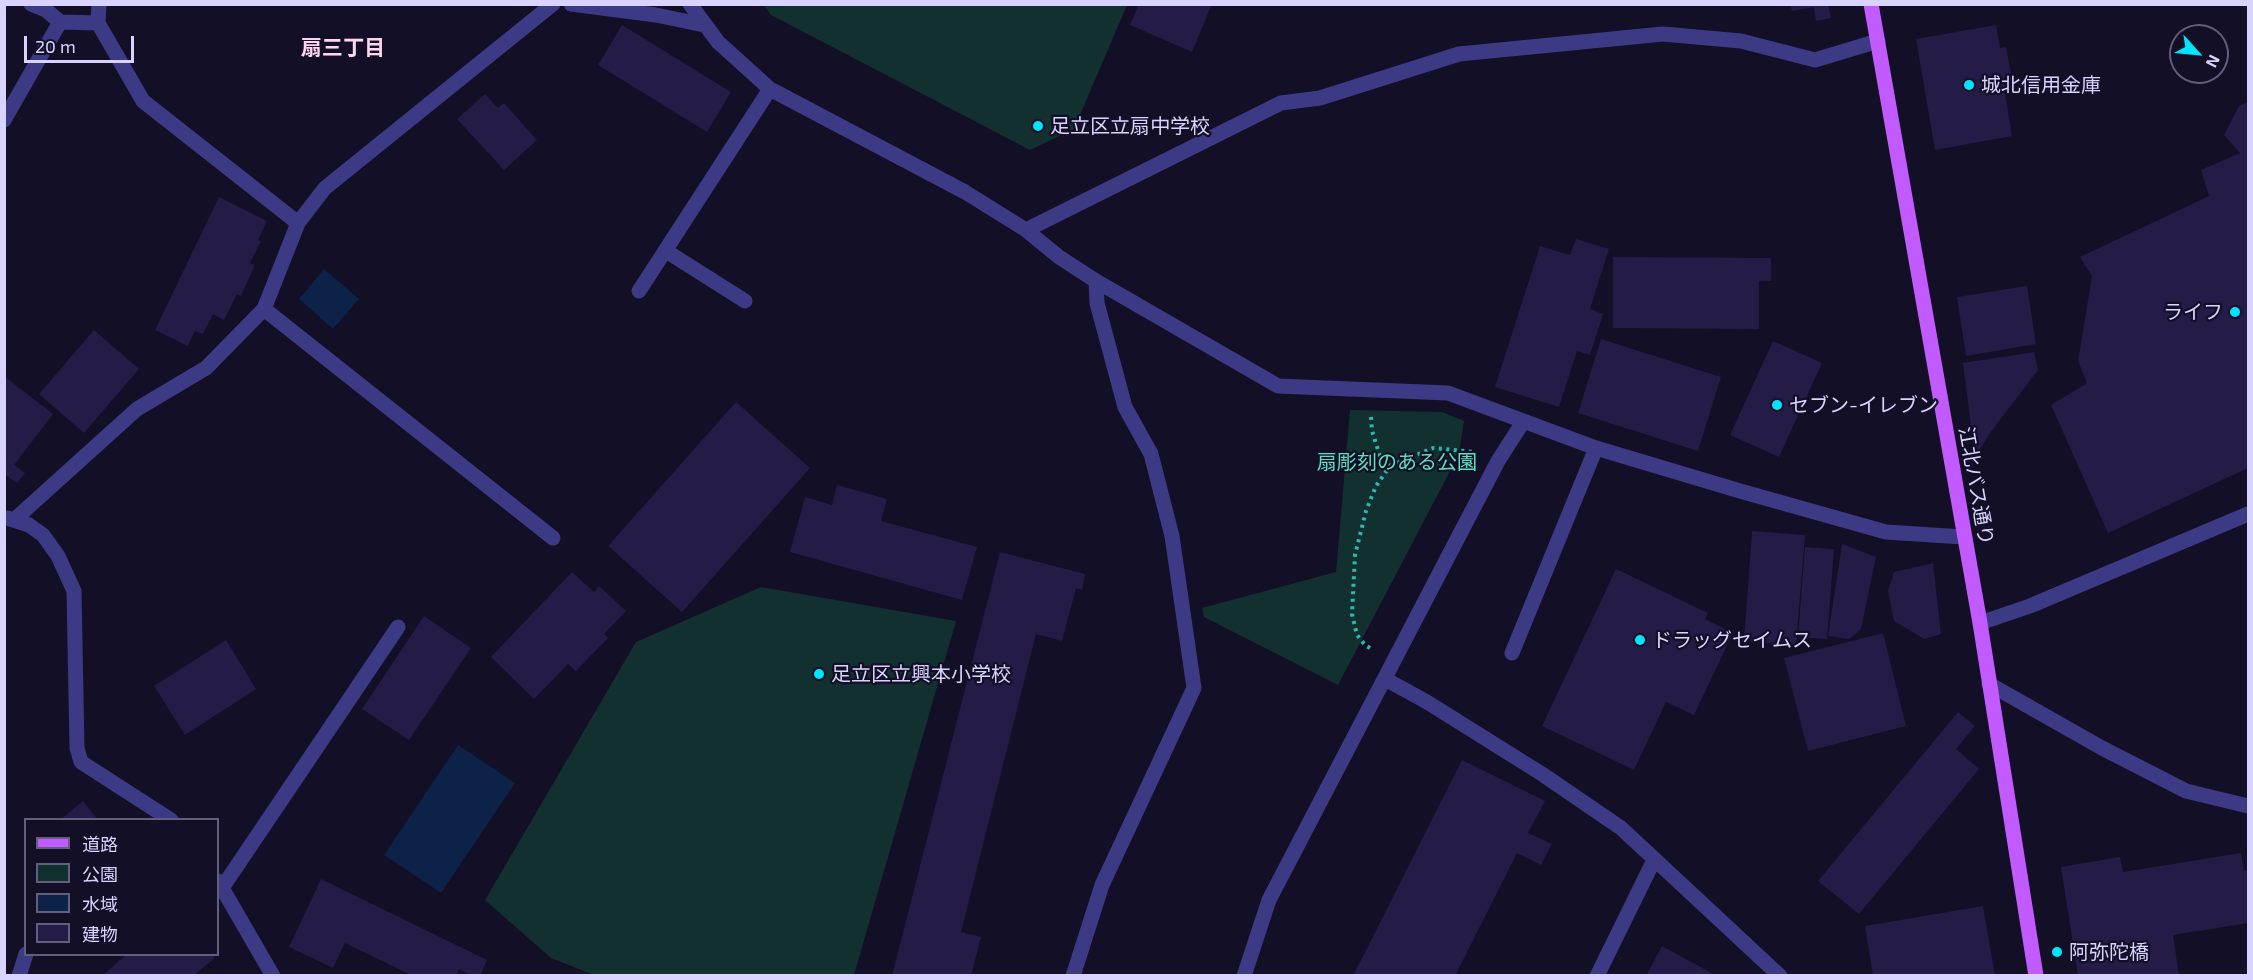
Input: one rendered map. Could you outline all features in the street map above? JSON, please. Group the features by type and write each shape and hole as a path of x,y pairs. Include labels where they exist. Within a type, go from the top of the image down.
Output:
{"main road":[{"name":"江北バス通り","path":"1871,4 1963,537 1980,623 2036,975"}],"street":[{"path":"32,4 46,10 60,22 98,23"},
{"path":"99,4 98,23 143,101 298,223"},
{"path":"9,518 137,409 206,368 264,309 298,223 325,188 553,4"},
{"path":"571,4 656,15 704,25"},
{"path":"690,4 718,42 770,89 965,192 1026,230 1059,257 1096,281 1278,386 1448,393 1596,448 1886,532 1963,537"},
{"path":"4,120 60,22"},
{"path":"1026,230 1281,103 1320,98 1459,54 1663,34 1741,41 1815,60 1878,41"},
{"path":"639,291 770,89"},
{"path":"666,250 745,301"},
{"path":"1073,975 1102,885 1194,688 1172,536 1151,454 1125,407 1097,303 1096,281"},
{"path":"264,309 553,538"},
{"path":"1244,975 1269,900 1498,461 1523,422"},
{"path":"1512,653 1596,448"},
{"path":"1980,623 2030,606 2248,514"},
{"path":"9,518 29,525 43,535 58,556 74,591 77,748 81,762 169,818"},
{"path":"273,975 220,885 399,627"},
{"path":"1385,679 1427,702 1542,774 1621,828 1780,975"},
{"path":"1989,684 2102,748 2186,791 2248,806"},
{"path":"1597,975 1654,860"},
{"path":"19,975 25,956"}],"path":[{"path":"1371,416 1372,431 1380,456 1390,466"},
{"path":"1373,650 1365,645 1357,635 1352,614 1355,555 1366,511 1376,486 1390,466 1433,448 1479,453"}],"green space":[{"path":"764,5 1127,5 1074,129 1030,150 771,15"},
{"name":"扇彫刻のある公園","path":"1350,410 1442,412 1464,421 1459,454 1338,685 1204,617 1202,608 1336,572"},
{"path":"761,587 956,621 854,975 594,975 551,958 485,900 636,642"}],"water":[{"path":"324,269 359,299 333,329 299,299"},
{"path":"458,745 515,783 441,893 384,855"}],"building":[{"path":"1139,4 1212,4 1192,52 1130,25"},
{"path":"1790,4 1828,4 1831,18 1816,21 1814,7 1792,11"},
{"path":"622,25 731,92 707,132 598,65"},
{"path":"1996,25 2000,48 2006,47 2014,91 2005,93 2012,136 1935,150 1916,39"},
{"path":"485,94 498,108 504,103 537,140 504,170 457,119"},
{"path":"2248,102 2248,468 2108,533 2051,405 2087,383 2078,361 2092,276 2080,257 2209,196 2201,170 2240,153 2224,135 2239,106"},
{"path":"219,197 267,221 258,240 261,241 250,263 255,265 241,296 237,294 224,320 213,314 203,334 195,331 188,346 155,330"},
{"path":"1576,239 1609,249 1590,309 1603,314 1590,355 1577,351 1559,407 1495,387 1540,246 1570,255"},
{"path":"1613,257 1771,258 1771,281 1759,281 1759,329 1613,328"},
{"path":"2027,286 2036,344 1966,356 1957,297"},
{"path":"94,330 139,369 84,433 39,394"},
{"path":"1601,339 1721,377 1698,451 1578,413"},
{"path":"1773,341 1822,363 1779,457 1730,435"},
{"path":"2034,352 2038,370 1990,433 1978,453 1974,450 1963,363"},
{"path":"4,376 53,414 14,465 25,473 17,483 4,474"},
{"path":"736,402 810,468 682,612 608,546"},
{"path":"837,485 887,499 881,521 977,547 962,600 790,552 805,497 832,505"},
{"path":"1752,531 1805,535 1796,645 1744,641"},
{"path":"1842,544 1876,557 1861,629 1849,639 1828,636"},
{"path":"1805,547 1834,549 1827,639 1798,637"},
{"path":"1000,552 1085,574 1082,590 1076,588 1062,641 1036,634 961,932 981,937 971,976 892,976"},
{"path":"1933,563 1941,634 1924,639 1894,621 1888,591 1894,572"},
{"path":"1616,569 1708,613 1705,619 1733,633 1694,715 1666,702 1634,770 1542,726"},
{"path":"572,572 594,592 599,586 626,611 604,634 608,638 576,671 568,664 534,699 491,657"},
{"path":"424,616 471,648 409,740 362,709"},
{"path":"1883,633 1906,726 1808,751 1784,658"},
{"path":"226,640 256,689 185,735 154,686"},
{"path":"1958,712 1975,726 1956,749 1979,769 1859,914 1818,881"},
{"path":"1462,760 1545,801 1528,833 1552,844 1541,865 1517,853 1455,976 1353,976"},
{"path":"83,801 96,818 62,818"},
{"path":"2241,853 2244,871 2248,870 2248,923 2173,935 2179,976 2078,976 2061,867 2120,857 2123,872"},
{"path":"321,879 487,960 480,976 472,976 459,969 456,976 413,976 345,943 333,968 289,947"},
{"path":"1983,906 1995,976 1873,976 1865,926"},
{"path":"1662,946 1717,976 1646,976"},
{"path":"125,956 214,956 215,958 193,976 102,976"}],"place":[{"name":"城北信用金庫","path":"1969,85"},
{"name":"足立区立扇中学校","path":"1038,126"},
{"name":"ライフ","path":"2235,312"},
{"name":"セブン-イレブン","path":"1777,405"},
{"name":"ドラッグセイムス","path":"1640,640"},
{"name":"足立区立興本小学校","path":"819,674"},
{"name":"阿弥陀橋","path":"2057,952"}],"district":[{"name":"扇三丁目","path":"343,48"}]}
